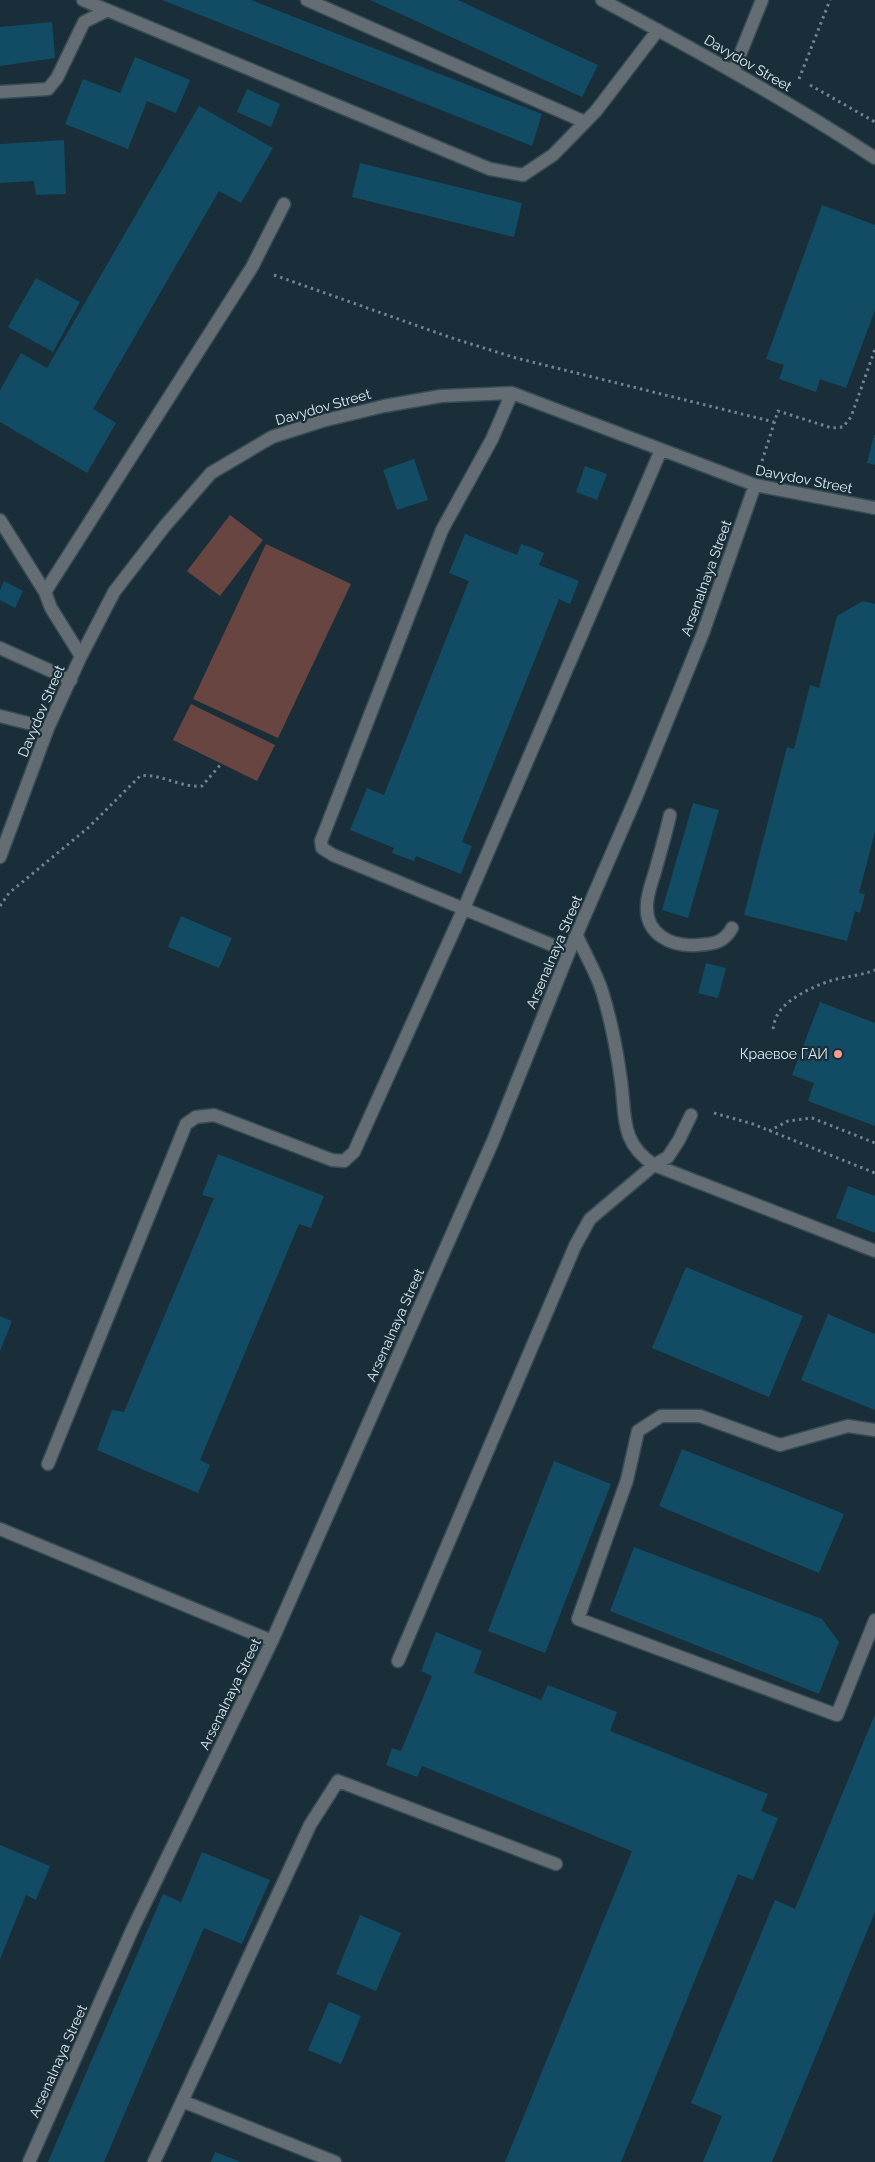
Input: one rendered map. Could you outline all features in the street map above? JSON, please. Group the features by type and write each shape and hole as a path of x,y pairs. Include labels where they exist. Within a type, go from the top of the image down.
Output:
{"street":[{"path":"83,0 490,169 523,175 553,155 585,122 658,30"},
{"path":"307,0 585,122"},
{"name":"Davydov Street","path":"602,0 733,72 829,128 875,158"},
{"path":"733,72 762,0"},
{"path":"0,92 48,89 57,78 84,22 108,10"},
{"path":"45,592 252,267 284,204"},
{"path":"512,393 492,438 442,530 321,841 322,848 333,856 569,952"},
{"name":"Davydov Street","path":"0,856 48,728 81,656 114,592 164,527 211,473 272,437 322,421 384,406 441,396 512,393 755,485 875,508"},
{"path":"48,1464 186,1124 196,1116 214,1114 332,1160 344,1160 354,1152 464,908 661,450"},
{"name":"Arsenalnaya Street","path":"29,2162 133,1928 272,1641 489,1150 569,952 703,633 755,485"},
{"path":"0,520 45,592 51,608 81,656"},
{"path":"0,648 71,680"},
{"path":"0,716 48,728"},
{"path":"670,815 647,905 649,924 658,936 671,942 693,946 716,944 727,937 732,928"},
{"path":"577,936 602,991 614,1040 621,1083 623,1122 630,1140 640,1156 654,1166 875,1251"},
{"path":"398,1661 575,1246 590,1219 654,1166 668,1157 691,1115"},
{"path":"875,1430 848,1426 780,1445 700,1416 661,1416 638,1431 627,1480 578,1619 837,1715 875,1620"},
{"path":"0,1529 272,1641"},
{"path":"154,2162 310,1825 338,1781 556,1864"},
{"path":"182,2101 335,2162"}],"path":[{"path":"799,79 830,0"},
{"path":"844,104 875,122"},
{"path":"303,286 452,338 516,358 774,422"},
{"path":"755,485 778,411 832,428 843,428 851,417 875,349"},
{"path":"0,906 9,893 89,827 140,776 149,775 189,787 202,786 221,764"},
{"path":"773,1029 778,1013 790,1002 830,981 858,976 875,970"},
{"path":"691,1115 710,1112 754,1124 768,1132 875,1173"},
{"path":"768,1132 788,1122 812,1118 875,1143"}],"shaded area":[{"path":"230,515 263,540 220,596 187,571"},
{"path":"266,544 351,584 278,738 193,699"},
{"path":"191,704 275,745 257,781 173,740"}],"building":[{"path":"162,0 251,0 542,114 532,146"},
{"path":"370,0 458,0 598,65 582,97"},
{"path":"52,22 55,58 0,66 0,27"},
{"path":"135,57 190,80 176,113 147,101 128,149 65,124 83,79 120,93"},
{"path":"247,89 280,104 271,127 237,112"},
{"path":"199,106 273,148 241,203 219,191 93,409 116,423 87,473 0,422 0,390 21,353 47,368"},
{"path":"64,140 66,194 36,195 34,181 0,183 0,144"},
{"path":"360,163 522,203 514,237 352,197"},
{"path":"822,205 875,225 875,310 846,388 820,379 816,392 779,379 784,365 766,359"},
{"path":"36,278 80,302 53,352 8,327"},
{"path":"875,435 875,465 867,463"},
{"path":"414,459 428,500 397,510 383,470"},
{"path":"585,466 607,474 597,500 576,492"},
{"path":"465,534 517,555 521,544 533,548 544,553 539,565 579,581 570,604 559,599 462,842 472,846 461,874 416,856 414,861 392,853 394,848 350,830 367,788 384,795 469,581 449,573"},
{"path":"4,581 23,591 15,608 0,600 0,590"},
{"path":"863,601 875,604 875,832 859,893 865,894 860,913 855,911 847,941 744,915 787,747 794,749 810,685 819,688 837,616"},
{"path":"693,803 719,810 688,918 662,910"},
{"path":"181,916 232,938 219,968 168,947"},
{"path":"706,963 726,968 718,998 698,993"},
{"name":"Краевое ГАИ","path":"820,1002 875,1023 875,1126 808,1101 814,1083 792,1075"},
{"path":"218,1154 324,1196 311,1228 299,1224 200,1460 210,1465 198,1493 97,1450 112,1410 124,1412 214,1198 202,1195"},
{"path":"848,1186 875,1196 875,1233 836,1218"},
{"path":"686,1267 803,1316 769,1397 652,1348"},
{"path":"828,1314 875,1334 875,1410 801,1380"},
{"path":"0,1316 12,1321 0,1351"},
{"path":"682,1449 844,1514 819,1573 659,1506"},
{"path":"554,1461 611,1484 545,1653 488,1631"},
{"path":"634,1547 822,1619 839,1642 819,1694 610,1611"},
{"path":"436,1632 482,1651 474,1673 541,1700 548,1685 617,1712 610,1731 768,1794 761,1811 778,1818 753,1880 738,1874 621,2162 505,2162 632,1851 422,1766 417,1777 386,1765 392,1748 401,1751 432,1676 421,1671"},
{"path":"875,1714 875,1912 772,2162 703,2162 722,2116 691,2103 775,1900 795,1909"},
{"path":"0,1845 50,1866 36,1900 26,1895 0,1959"},
{"path":"202,1852 270,1880 242,1944 204,1928 104,2162 48,2162 163,1894 181,1902"},
{"path":"360,1915 401,1933 376,1991 336,1974"},
{"path":"329,2002 361,2016 341,2064 308,2050"},
{"path":"215,2152 241,2162 211,2162"}],"place":[{"name":"Краевое ГАИ","path":"838,1054"}]}
